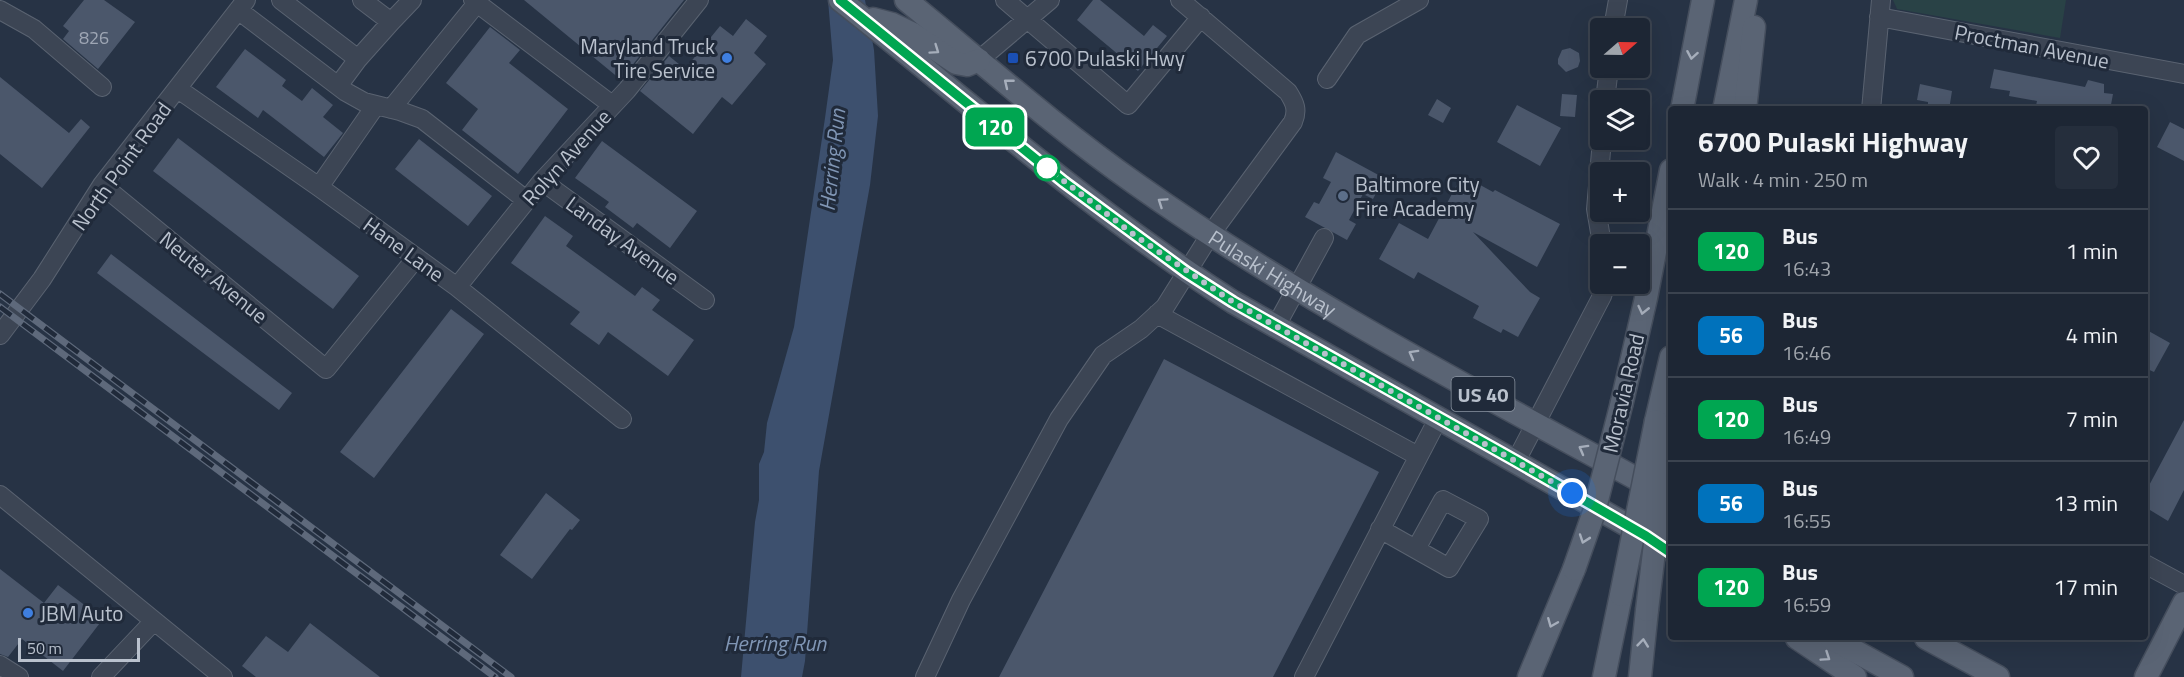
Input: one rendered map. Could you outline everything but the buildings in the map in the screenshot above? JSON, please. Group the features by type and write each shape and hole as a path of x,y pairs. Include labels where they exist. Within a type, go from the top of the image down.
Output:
{"main road":[{"name":"Pulaski Highway","path":"840,0 1064,182 1186,272 1233,302 1668,549"},
{"name":"Pulaski Highway","path":"906,0 1126,177 1210,235 1296,289 1668,496"},
{"path":"1683,106 1702,0"},
{"path":"1725,106 1746,0"},
{"path":"1744,106 1757,0"},
{"path":"860,16 892,24 913,34 956,63 967,65 979,60"},
{"name":"Moravia Road","path":"1529,677 1574,569 1594,512 1622,402 1668,184"},
{"path":"1640,677 1668,388"},
{"path":"1604,677 1621,595 1665,420"},
{"path":"2146,677 2184,603"},
{"path":"1800,640 1855,677"},
{"path":"1835,640 1902,677"},
{"path":"1930,640 2000,677"},
{"path":"1949,640 2000,677"}],"street":[{"path":"281,0 358,59"},
{"path":"362,0 391,22"},
{"path":"338,86 358,59 412,0"},
{"name":"Rolyn Avenue","path":"457,287 542,181 612,105 699,0"},
{"path":"1005,0 1128,105 1201,17"},
{"path":"979,60 1050,0"},
{"path":"925,677 961,600 1059,419 1103,355 1141,329 1165,307 1210,235 1293,122 1297,113 1294,101 1288,92 1180,0"},
{"path":"1327,79 1357,35 1419,0"},
{"path":"1615,18 1618,0"},
{"path":"319,187 384,107 475,2 612,105"},
{"path":"242,5 338,86 364,102 422,119 526,201"},
{"name":"North Point Road","path":"0,335 42,279 102,184 242,5"},
{"path":"1871,106 1880,8"},
{"name":"Proctman Avenue","path":"1880,8 2184,74"},
{"path":"0,10 34,29 102,87"},
{"name":"Hane Lane","path":"178,88 457,287 622,419"},
{"path":"1600,234 1596,209 1601,150"},
{"name":"Landay Avenue","path":"542,181 705,300"},
{"name":"Neuter Avenue","path":"102,184 326,369 416,258"},
{"path":"1276,326 1324,238"},
{"path":"1516,461 1603,294"},
{"path":"1157,314 1418,456"},
{"path":"1304,677 1439,417"},
{"path":"0,495 223,677"},
{"path":"1380,529 1416,549"},
{"path":"2148,566 2184,585"},
{"path":"101,677 154,621"},
{"path":"0,665 19,677"}],"green space":[{"path":"1893,0 2066,0 2060,38 1897,9"}],"water":[{"name":"Herring Run","path":"828,0 865,0 874,50 878,116 870,185 819,471 802,677 741,677 759,500 759,464 764,452 767,423 794,327 833,60"}],"railway":[{"path":"0,294 511,677"},
{"path":"0,307 495,677"}],"bus line":[{"name":"120","path":"840,0 1064,182 1186,272 1233,302 1516,461 1668,551"}],"place":[{"name":"Maryland Truck Tire Service","path":"727,58"},
{"name":"6700 Pulaski Hwy","path":"1013,58"},
{"name":"Baltimore City Fire Academy","path":"1343,196"},
{"name":"JBM Auto","path":"28,613"}],"route":[{"path":"1047,168 1137,237 1233,302 1572,493"}]}
